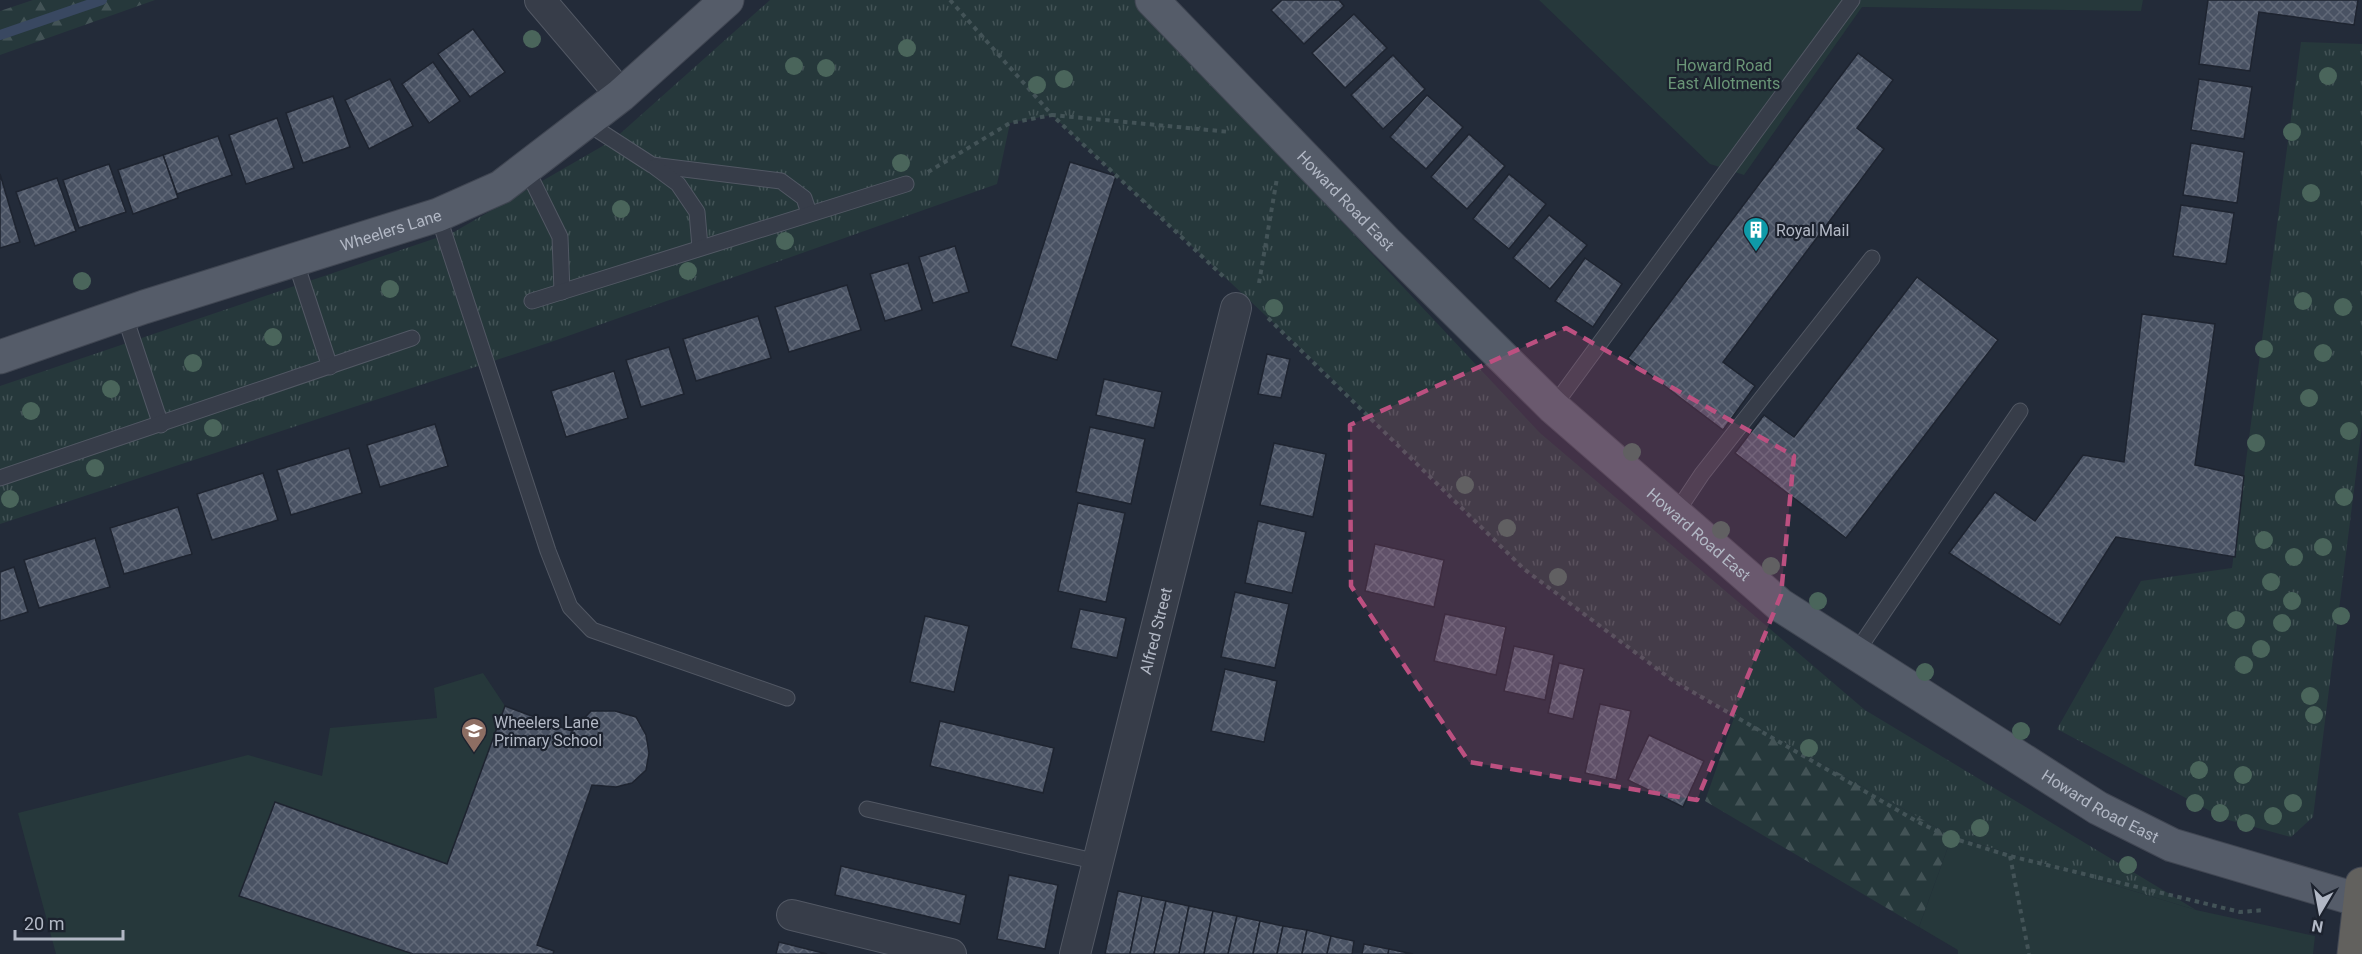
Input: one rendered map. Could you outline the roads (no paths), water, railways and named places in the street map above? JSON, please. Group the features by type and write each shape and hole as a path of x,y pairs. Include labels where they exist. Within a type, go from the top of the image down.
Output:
{"highway":[{"path":"2354,954 2361,895"}],"main road":[{"name":"Wheelers Lane","path":"0,357 124,314 438,215 501,187 584,121 621,95 727,0"},
{"name":"Howard Road East","path":"1152,0 1283,137 1553,407 1780,605 2098,808 2172,845 2361,895"}],"street":[{"path":"540,0 621,95"},
{"name":"Alfred Street","path":"1075,954 1240,299"},
{"path":"792,915 951,954"}],"lane":[{"path":"1553,407 1852,0"},
{"path":"584,121 678,184 697,212 699,247"},
{"path":"652,165 782,181 804,198 810,213"},
{"path":"526,168 560,237 562,292"},
{"path":"532,301 906,184"},
{"path":"438,215 548,551 570,607 592,630 788,698"},
{"path":"1676,513 1702,474 1872,258"},
{"path":"295,260 330,367"},
{"path":"124,314 161,425"},
{"path":"0,478 412,338"},
{"path":"1856,654 2020,411"},
{"path":"867,809 1098,862"}],"waterway":[{"path":"0,35 102,0"}],"place":[{"name":"Royal Mail","path":"1756,253"},
{"name":"Wheelers Lane Primary School","path":"474,754"}],"park label":[{"name":"Howard Road East Allotments","path":"1724,74"}]}
